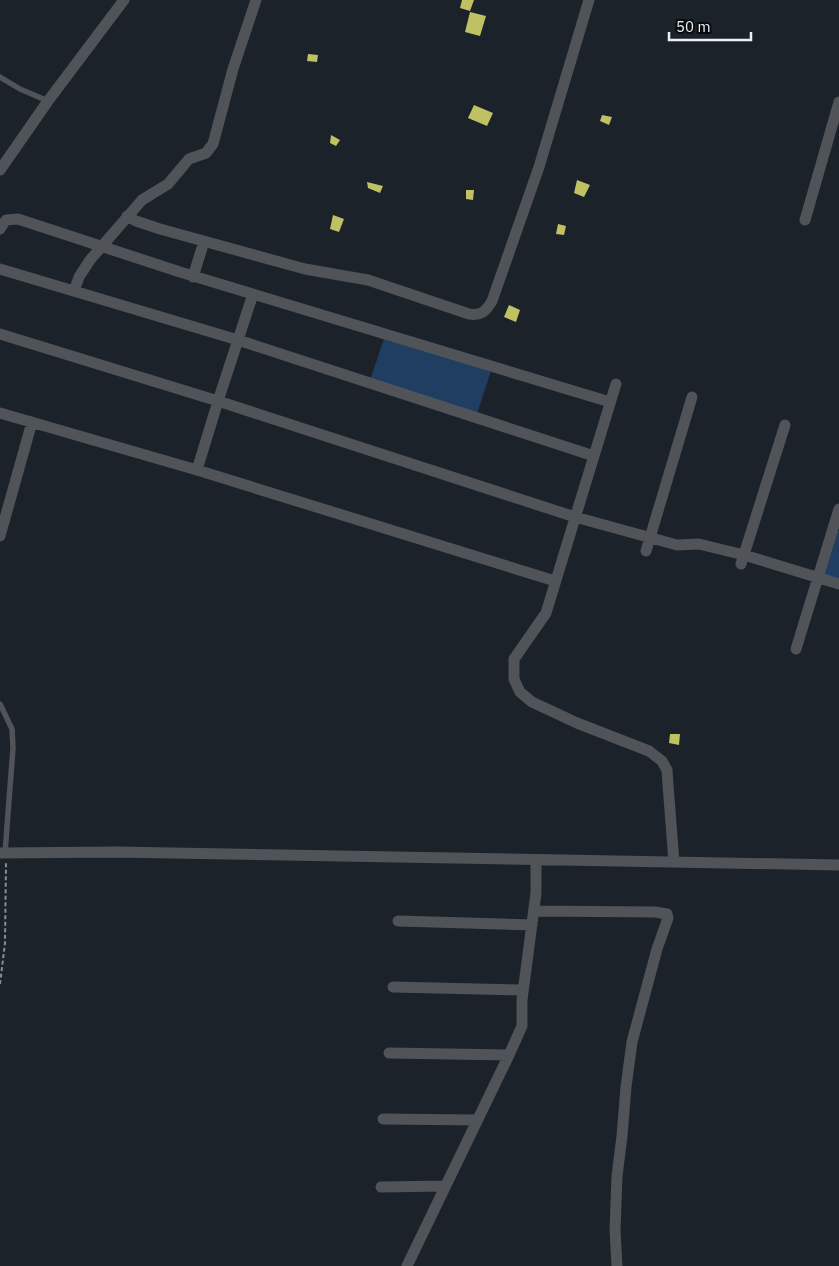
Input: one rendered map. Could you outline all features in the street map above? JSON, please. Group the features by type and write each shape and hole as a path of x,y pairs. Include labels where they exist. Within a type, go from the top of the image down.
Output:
{"street":[{"path":"0,170 48,101 124,0"},
{"path":"74,291 79,277 90,260 142,200 168,184 190,159 206,153 214,144 233,69 256,0"},
{"path":"128,216 136,221 160,229 305,269 368,280 469,314 475,315 486,311 492,301 539,167 589,0"},
{"path":"805,220 839,102"},
{"path":"0,229 6,220 18,218 193,277 610,402"},
{"path":"193,277 202,248"},
{"path":"0,269 238,340 594,456"},
{"path":"197,470 253,294"},
{"path":"0,334 218,401 575,517 677,545 699,544 743,560 839,584"},
{"path":"616,384 546,614 514,660 514,679 520,692 532,702 577,723 649,751 662,761 668,777 674,862"},
{"path":"646,551 692,398"},
{"path":"0,413 197,470 555,581"},
{"path":"0,536 32,422"},
{"path":"743,560 785,425"},
{"path":"796,649 837,526 839,509"},
{"path":"3,853 117,852 839,865"},
{"path":"406,1266 522,1026 523,990 536,893 536,860"},
{"path":"534,911 655,912 667,914 668,918 657,949 632,1042 617,1176 616,1266"},
{"path":"398,922 532,925"},
{"path":"392,987 523,990"},
{"path":"389,1053 509,1055"},
{"path":"383,1119 477,1120"},
{"path":"381,1187 445,1186"}],"lane":[{"path":"0,77 20,89 48,101"},
{"path":"0,704 12,729 13,748 3,853"}],"path":[{"path":"0,984 5,943 3,853"}],"shaded area":[{"path":"384,339 491,371 477,414 370,380"},
{"path":"837,530 839,531 839,581 823,576"}],"building":[{"path":"462,0 474,0 470,11 460,8"},
{"path":"470,12 486,16 480,36 465,32"},
{"path":"308,54 318,55 317,62 307,61"},
{"path":"474,105 493,113 487,126 468,118"},
{"path":"602,115 612,117 609,125 600,121"},
{"path":"331,135 340,140 336,146 330,143"},
{"path":"577,180 590,185 584,197 574,193"},
{"path":"367,182 383,186 380,193 368,188"},
{"path":"466,190 474,190 473,200 466,199"},
{"path":"333,215 344,219 339,232 330,229"},
{"path":"558,224 566,226 564,235 556,234"},
{"path":"509,305 520,310 516,322 504,317"},
{"path":"670,734 680,734 679,745 669,743"}]}
